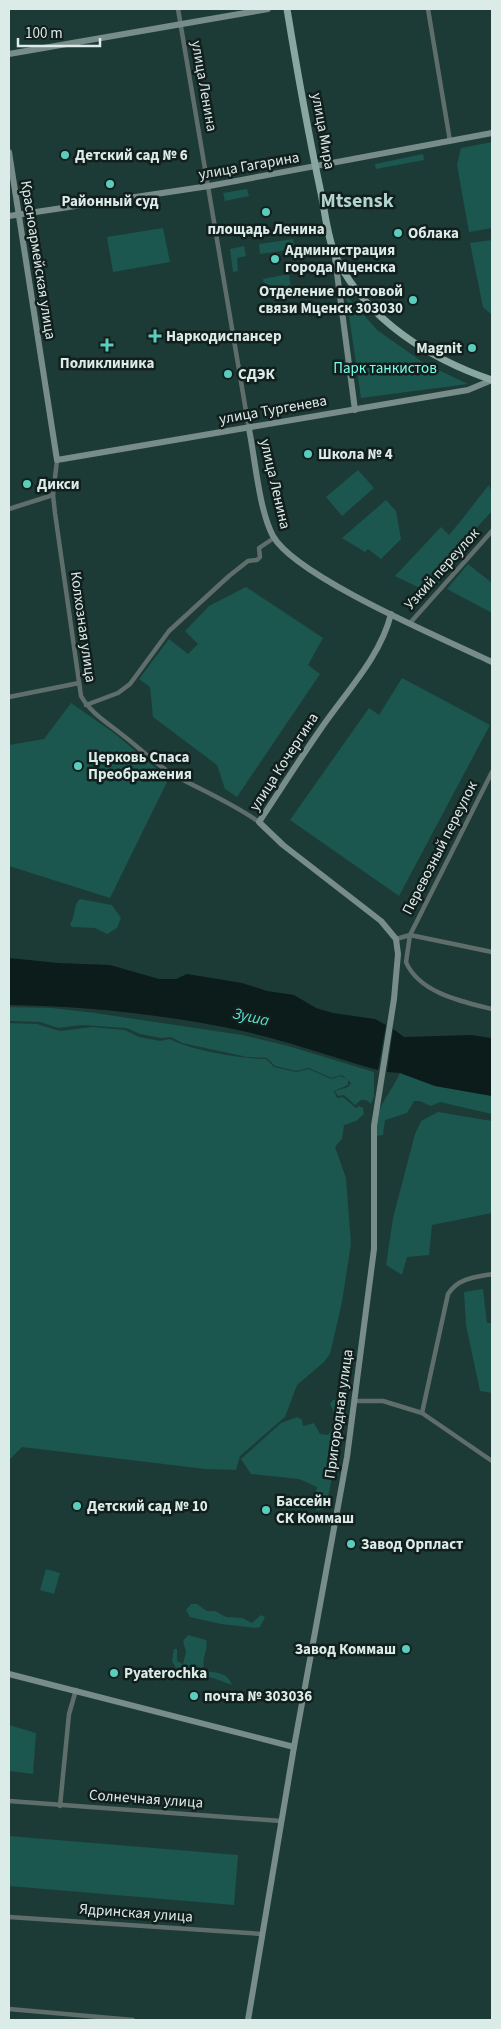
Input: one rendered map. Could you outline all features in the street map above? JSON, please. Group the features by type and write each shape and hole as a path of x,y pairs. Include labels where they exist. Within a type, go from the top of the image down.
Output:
{"main road":[{"path":"9,54 268,9"},
{"name":"улица Мира","path":"288,9 316,166 335,257 355,410"},
{"name":"улица Гагарина","path":"9,216 209,186 492,134"},
{"name":"Красноармейская улица","path":"9,152 57,460"},
{"name":"улица Мира","path":"335,257 357,291 389,324 428,351 464,370 492,380"},
{"name":"улица Тургенева","path":"57,460 249,429 468,390 492,380"},
{"name":"улица Ленина","path":"249,429 265,508 274,538 282,549 299,562 391,614 492,662"},
{"name":"улица Кочергина","path":"391,614 386,634 375,653 259,822 283,845 381,921 396,939"},
{"name":"Пригородная улица","path":"248,2020 281,1821 328,1564 354,1401 374,1249 372,1147 394,999 398,954 396,939"},
{"path":"9,1674 294,1747"}],"street":[{"name":"улица Ленина","path":"178,9 249,429"},
{"path":"428,9 450,141"},
{"name":"Колхозная улица","path":"57,460 53,495 78,683 86,706 171,773 212,796 238,807 259,822"},
{"path":"9,509 53,495"},
{"name":"Узкий переулок","path":"410,623 492,531"},
{"path":"86,706 118,693 130,684 169,631 229,576 248,561 257,560 260,557 259,548 274,538"},
{"path":"9,697 78,683"},
{"name":"Перевозный переулок","path":"492,772 410,935 406,962 416,978 461,1001 492,1009"},
{"path":"396,939 410,935 492,952"},
{"path":"422,1413 448,1294 453,1287 466,1279 492,1274"},
{"path":"354,1401 383,1401 422,1413 492,1461"},
{"path":"60,1806 70,1714 76,1690"},
{"name":"Солнечная улица","path":"9,1801 281,1821"},
{"name":"Ядринская улица","path":"9,1917 262,1934"},
{"path":"9,2009 133,2020"}],"green space":[{"path":"492,142 492,228 469,232 457,165 461,148"},
{"path":"423,154 424,160 376,169 375,164"},
{"path":"247,189 249,196 225,201 223,193"},
{"path":"163,228 170,262 113,272 107,237"},
{"path":"293,239 295,249 260,254 259,244"},
{"path":"492,240 492,319 491,314 483,307 470,243"},
{"path":"244,246 246,256 237,258 238,271 233,272 230,249"},
{"path":"289,274 291,287 265,292 263,279"},
{"name":"Парк танкистов","path":"346,295 377,330 424,363 468,384 361,398"},
{"path":"358,470 374,488 342,516 326,497"},
{"path":"489,485 492,493 492,511 437,571 444,577 430,593 395,576 441,527 449,535"},
{"path":"386,500 396,511 401,539 381,559 368,549 365,552 342,538"},
{"path":"468,564 492,583 492,613 447,589"},
{"path":"246,587 323,638 308,665 320,674 237,797 225,789 217,765 153,717 150,687 139,679 169,639 188,654 198,644 185,631 209,606"},
{"path":"402,678 490,725 399,896 290,820 369,708 379,715"},
{"path":"71,703 114,733 164,775 167,782 110,898 9,866 9,745 44,739"},
{"path":"80,899 112,905 121,918 117,928 107,934 95,928 72,927 70,924 76,904"},
{"path":"9,1007 52,1008 95,1013 242,1035 288,1046 374,1072 374,1097 371,1104 366,1100 361,1100 355,1105 344,1095 338,1096 335,1091 348,1087 351,1083 342,1075 331,1078 309,1068 296,1071 275,1066 267,1058 247,1057 182,1043 171,1037 161,1038 140,1034 126,1028 82,1025 58,1028 40,1022 9,1021"},
{"path":"9,1023 37,1024 60,1031 92,1027 125,1030 139,1037 160,1041 170,1039 190,1047 216,1053 266,1059 274,1067 296,1072 309,1069 331,1079 341,1076 348,1080 348,1085 334,1091 337,1098 343,1097 356,1108 359,1106 363,1108 364,1114 356,1121 344,1125 342,1139 335,1147 346,1178 351,1244 342,1302 330,1354 324,1362 297,1385 285,1417 240,1456 236,1470 205,1469 22,1447 9,1460"},
{"path":"400,1073 435,1086 492,1096 492,1114 440,1102 431,1106 420,1101 414,1101 407,1113 385,1120 383,1135 377,1136 380,1109"},
{"path":"438,1112 492,1121 492,1213 432,1225 429,1255 407,1257 402,1275 386,1265 393,1218 415,1134 421,1121"},
{"path":"483,1289 487,1323 492,1323 492,1393 480,1391 466,1325 464,1292"},
{"path":"342,1377 349,1380 346,1421 339,1439 326,1508 317,1511 314,1505 317,1487 299,1479 251,1474 241,1459 281,1423 297,1417 302,1420 303,1426 314,1423 320,1434 328,1435 334,1427 337,1418 330,1404 333,1400 342,1399 338,1388"},
{"path":"46,1569 60,1573 54,1594 40,1590"},
{"path":"191,1604 197,1604 207,1611 215,1611 226,1617 242,1618 252,1623 261,1615 265,1617 260,1627 256,1628 221,1624 190,1617 186,1610"},
{"path":"188,1635 206,1640 207,1644 203,1662 205,1670 224,1675 230,1680 232,1685 213,1678 178,1672 172,1661 174,1649 177,1649 177,1661 183,1664 186,1652 183,1641"},
{"path":"9,1725 36,1733 33,1774 9,1771"},
{"path":"9,1836 238,1855 234,1905 9,1886"}],"water":[{"name":"Зуша","path":"9,958 58,963 110,965 159,979 176,979 187,974 242,983 267,991 294,995 316,1008 333,1013 375,1019 386,1025 378,1070 296,1045 218,1026 128,1012 69,1007 9,1005"},
{"path":"393,1029 404,1037 471,1035 492,1038 492,1096 435,1086 400,1073 387,1072"}],"place":[{"name":"Детский сад № 6","path":"65,155"},
{"name":"Районный суд","path":"110,184"},
{"name":"площадь Ленина","path":"266,212"},
{"name":"Облака","path":"398,233"},
{"name":"Администрация города Мценска","path":"275,259"},
{"name":"Отделение почтовой связи Мценск 303030","path":"413,300"},
{"name":"Наркодиспансер","path":"155,336"},
{"name":"Поликлиника","path":"107,345"},
{"name":"Magnit","path":"472,348"},
{"name":"СДЭК","path":"228,374"},
{"name":"Школа № 4","path":"308,454"},
{"name":"Дикси","path":"27,484"},
{"name":"Церковь Спаса Преображения","path":"78,766"},
{"name":"Детский сад № 10","path":"77,1506"},
{"name":"Бассейн СК Коммаш","path":"266,1510"},
{"name":"Завод Орпласт","path":"351,1544"},
{"name":"Завод Коммаш","path":"406,1649"},
{"name":"Pyaterochka","path":"114,1673"},
{"name":"почта № 303036","path":"194,1696"}],"district":[{"name":"Mtsensk","path":"357,201"}]}
